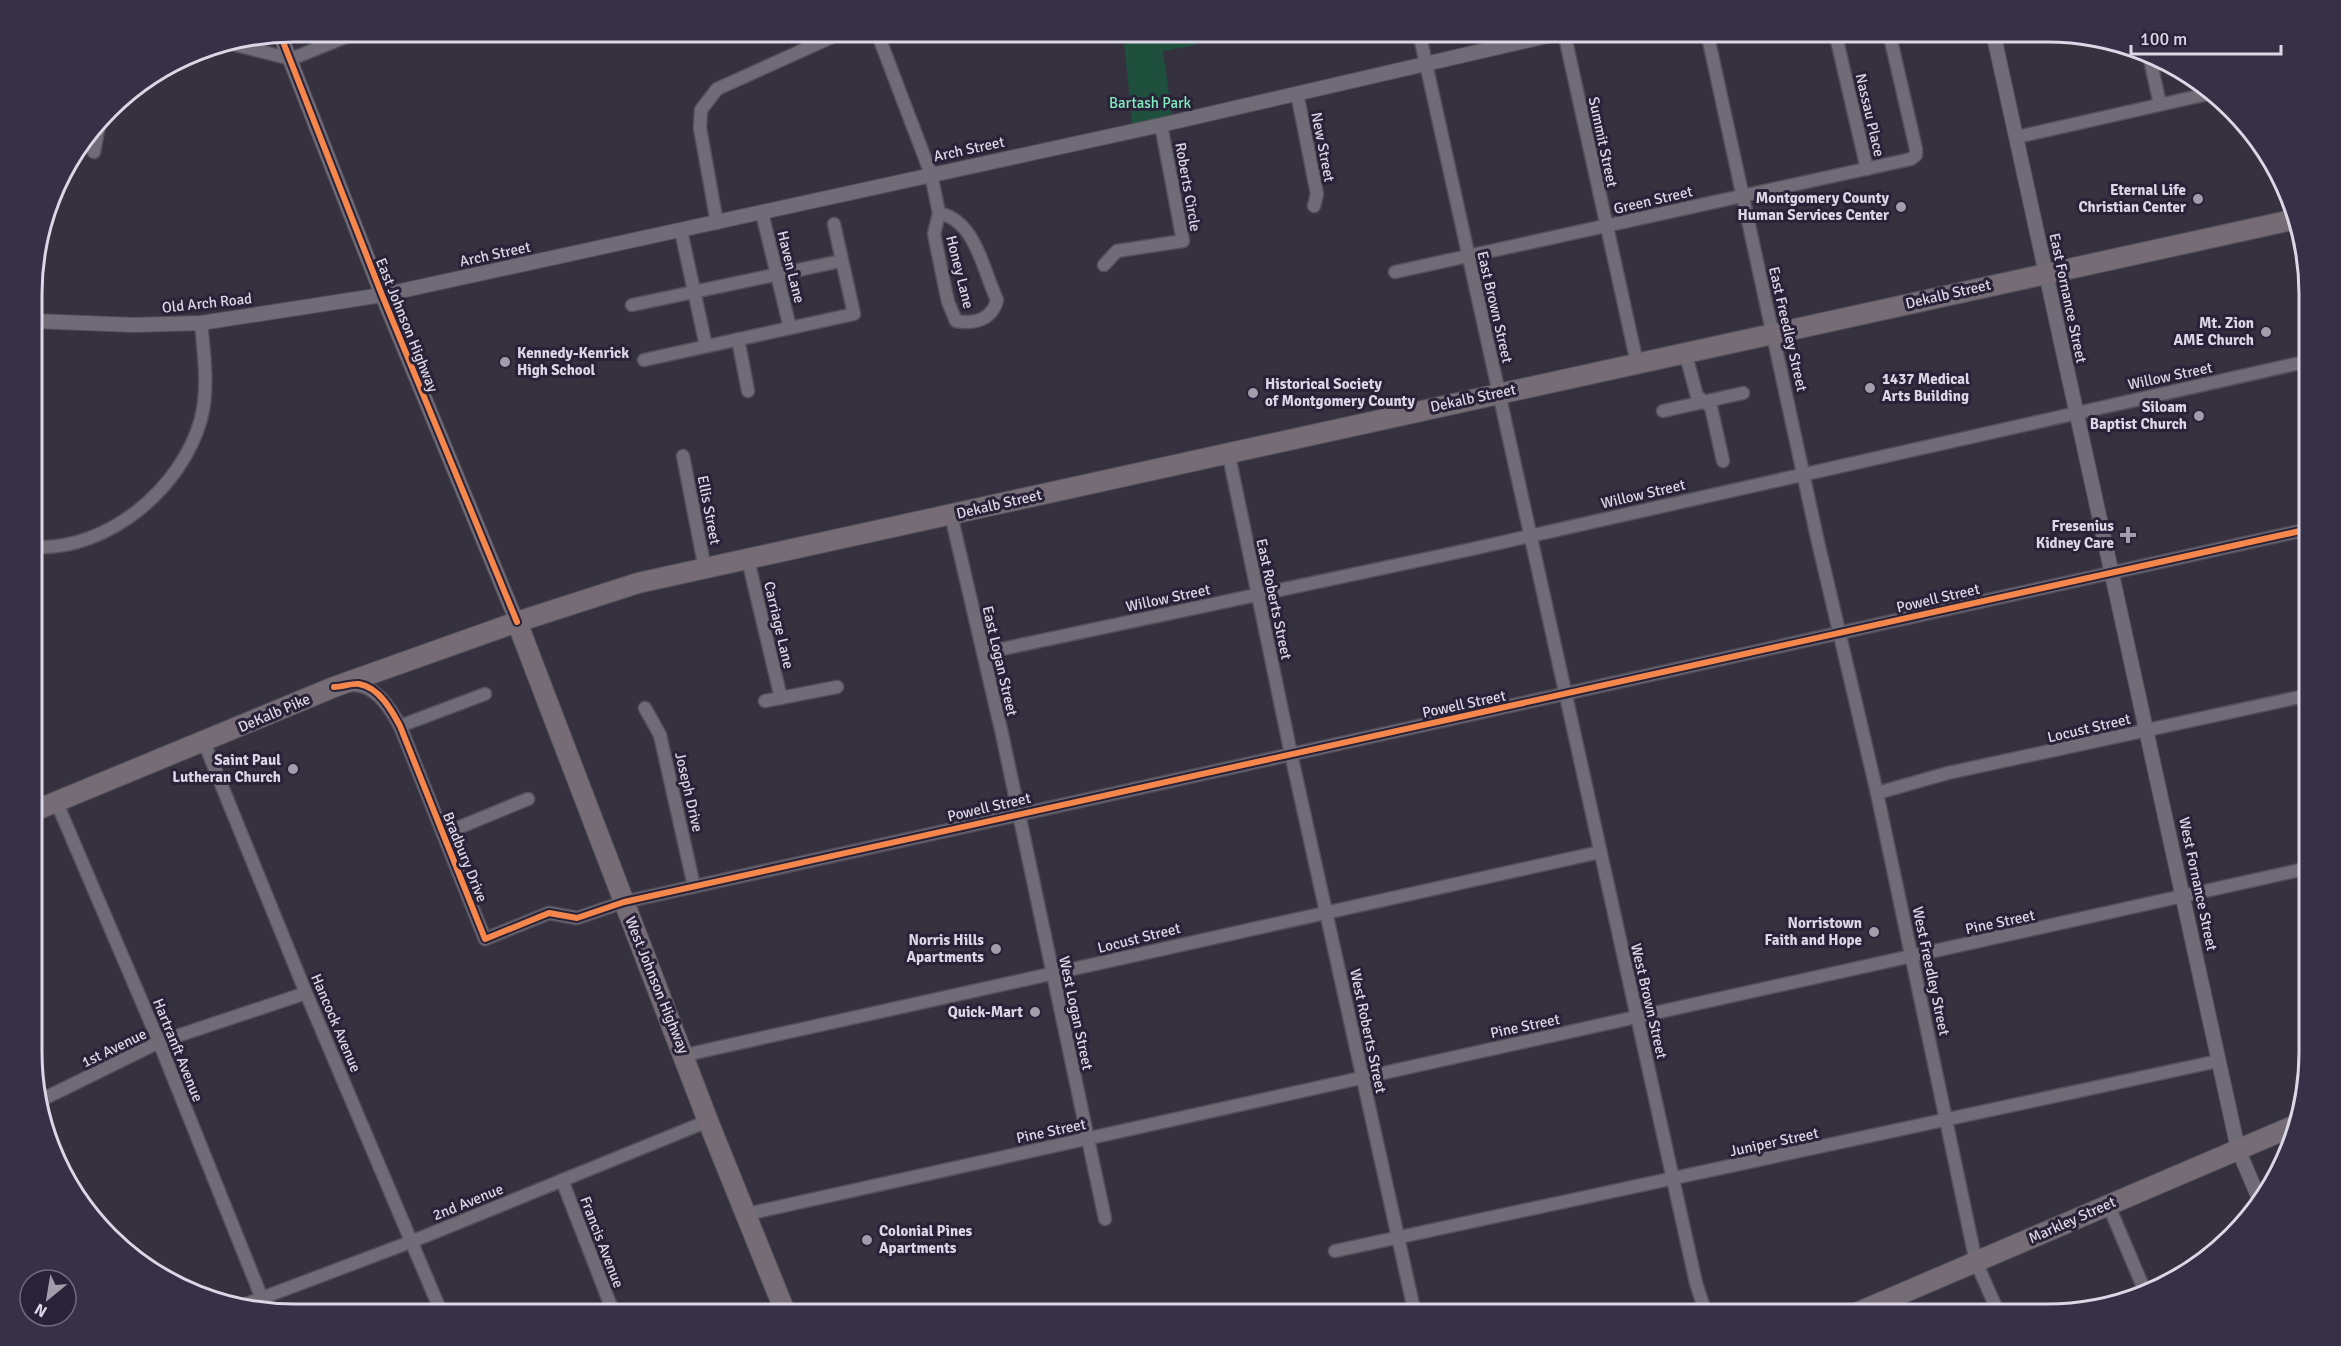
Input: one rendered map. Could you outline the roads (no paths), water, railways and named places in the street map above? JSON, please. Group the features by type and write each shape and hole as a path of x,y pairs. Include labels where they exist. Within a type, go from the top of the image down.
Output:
{"highway":[{"name":"Dekalb Street","path":"517,622 638,583 2045,272 2288,221"},
{"name":"West Johnson Highway","path":"517,622 685,1055 708,1121 782,1304"},
{"name":"DeKalb Pike","path":"42,807 334,687 517,622"},
{"name":"Markley Street","path":"1877,1304 2108,1203 2287,1130"}],"street":[{"path":"244,47 291,59 333,42"},
{"path":"717,223 700,128 705,102 717,89 821,42"},
{"path":"881,42 931,174"},
{"name":"East Brown Street","path":"1422,42 1566,694"},
{"name":"Arch Street","path":"382,295 1161,125 1521,42"},
{"name":"Summit Street","path":"1566,42 1637,363"},
{"name":"East Freedley Street","path":"1709,42 1839,632"},
{"name":"Nassau Place","path":"1837,42 1867,170"},
{"name":"Green Street","path":"1395,272 1911,159 1916,155 1891,42"},
{"name":"East Fornance Street","path":"1994,42 2112,571"},
{"name":"East Johnson Highway","path":"284,43 382,295 517,622"},
{"path":"2151,65 2160,104"},
{"name":"New Street","path":"1297,93 1317,194 1314,206"},
{"path":"2017,137 2201,95"},
{"name":"Roberts Circle","path":"1104,265 1117,251 1183,241 1161,125"},
{"path":"94,152 97,138"},
{"name":"Honey Lane","path":"931,174 939,213 934,234 948,302 956,321 968,323 985,318 995,309 997,300 968,231 950,215 939,213"},
{"name":"Haven Lane","path":"762,213 790,328"},
{"path":"644,360 854,314 834,224"},
{"path":"681,231 706,346"},
{"path":"632,305 841,261"},
{"name":"Old Arch Road","path":"42,321 144,325 201,323 382,295"},
{"path":"42,546 83,539 124,521 175,472 186,457 201,417 206,379 201,323"},
{"path":"738,339 748,391"},
{"path":"1685,352 1697,396 1711,407 1723,461"},
{"name":"Willow Street","path":"983,653 1530,535 2299,363"},
{"path":"1663,411 1743,393"},
{"name":"East Roberts Street","path":"1228,452 1291,754"},
{"name":"Ellis Street","path":"683,456 705,570"},
{"name":"East Logan Street","path":"951,515 1019,813"},
{"name":"Powell Street","path":"624,902 2299,531"},
{"name":"Carriage Lane","path":"748,560 781,698"},
{"name":"West Fornance Street","path":"2112,571 2185,897 2238,1149 2256,1192"},
{"name":"West Freedley Street","path":"1839,632 1877,793 1948,1120 1976,1262 1995,1304"},
{"name":"Bradbury Drive","path":"334,687 360,684 372,691 390,708 400,726 485,939 549,914 577,918 624,902"},
{"path":"765,701 837,687"},
{"path":"400,726 485,694"},
{"name":"West Brown Street","path":"1566,694 1702,1304"},
{"name":"Locust Street","path":"1877,793 1948,773 2299,697"},
{"name":"Joseph Drive","path":"645,708 660,735 694,886"},
{"name":"Hancock Avenue","path":"204,742 306,993 438,1304"},
{"name":"West Roberts Street","path":"1291,754 1413,1304"},
{"path":"443,834 528,799"},
{"name":"Hartranft Avenue","path":"56,801 159,1042 264,1302"},
{"name":"West Logan Street","path":"1019,813 1105,1219"},
{"name":"Locust Street","path":"685,1055 1600,852"},
{"name":"Pine Street","path":"747,1214 2299,870"},
{"name":"1st Avenue","path":"46,1097 159,1042 306,993"},
{"name":"Juniper Street","path":"1335,1251 2218,1061"},
{"name":"2nd Avenue","path":"255,1301 413,1241 708,1121"},
{"name":"Francis Avenue","path":"562,1180 610,1304"},
{"path":"2108,1203 2142,1285"}],"place":[{"name":"Eternal Life Christian Center","path":"2198,199"},
{"name":"Montgomery County Human Services Center","path":"1901,207"},
{"name":"Mt. Zion AME Church","path":"2266,332"},
{"name":"Kennedy-Kenrick High School","path":"505,362"},
{"name":"1437 Medical Arts Building","path":"1870,388"},
{"name":"Historical Society of Montgomery County","path":"1253,393"},
{"name":"Siloam Baptist Church","path":"2199,416"},
{"name":"Fresenius Kidney Care","path":"2128,535"},
{"name":"Saint Paul Lutheran Church","path":"293,769"},
{"name":"Norristown Faith and Hope","path":"1874,932"},
{"name":"Norris Hills Apartments","path":"996,949"},
{"name":"Quick-Mart","path":"1035,1012"},
{"name":"Colonial Pines Apartments","path":"867,1240"}],"park label":[{"name":"Bartash Park","path":"1150,103"}]}
